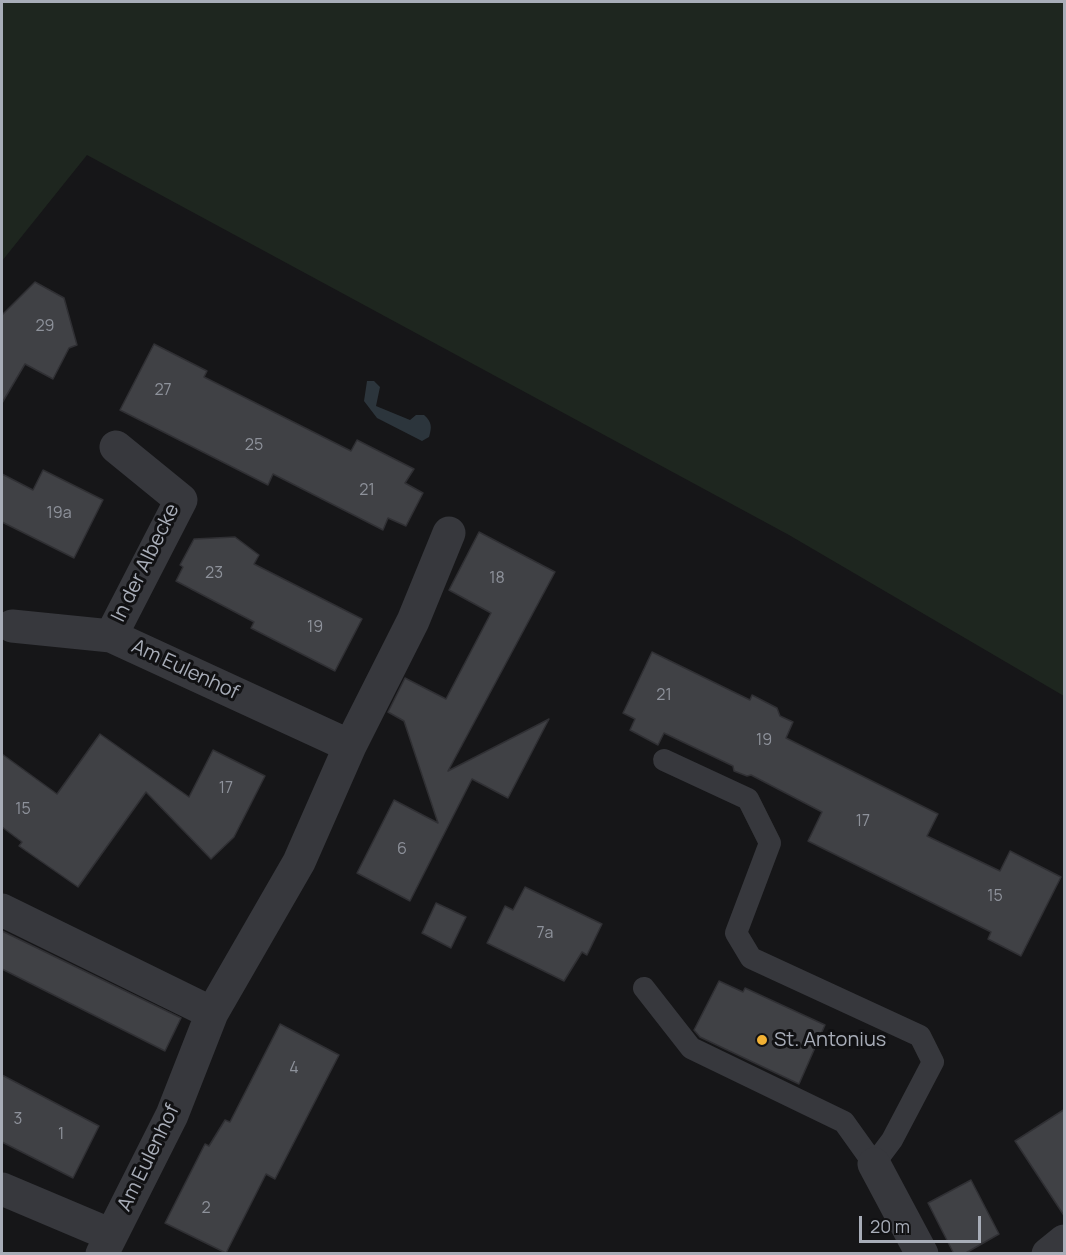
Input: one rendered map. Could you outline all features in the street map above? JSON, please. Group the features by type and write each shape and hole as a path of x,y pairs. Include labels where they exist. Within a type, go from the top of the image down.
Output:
{"street":[{"name":"In der Albecke","path":"111,636 181,500 116,447"},
{"name":"Am Eulenhof","path":"2,1189 106,1244 172,1115 212,1013 299,862 350,746 413,621 449,533"},
{"name":"Am Eulenhof","path":"12,626 111,636 350,746"},
{"path":"2,910 212,1013"},
{"path":"874,1164 922,1254"},
{"path":"1048,1254 1065,1240"}],"lane":[{"path":"644,988 691,1048 844,1122 874,1164 892,1140 933,1062 920,1036 751,958 736,933 770,843 748,799 664,760"}],"shaded area":[{"path":"2,2 1064,2 1064,696 789,535 87,155 2,261"},
{"path":"367,381 374,381 380,387 376,406 410,420 416,415 424,415 431,425 429,437 422,441 377,418 364,401"}],"building":[{"path":"35,282 64,298 77,345 69,348 53,379 25,364 2,403 2,315"},
{"path":"154,344 207,371 204,377 351,451 357,440 414,469 405,483 423,493 406,526 388,518 383,530 273,474 268,485 120,410"},
{"path":"43,470 103,500 74,558 2,522 2,474 33,490"},
{"path":"479,532 555,572 448,771 549,719 508,798 472,779 410,901 357,873 394,800 438,823 404,721 388,712 405,678 446,699 491,613 449,590"},
{"path":"235,537 259,555 254,564 362,619 335,671 251,628 254,622 176,581 183,567 180,565 194,539"},
{"path":"652,652 750,700 752,695 777,708 780,716 793,722 786,738 938,814 927,836 1000,871 1010,851 1061,877 1021,956 988,939 991,932 808,841 822,812 751,775 747,776 734,771 733,766 664,733 658,745 630,730 635,719 623,713"},
{"path":"100,734 189,797 213,750 265,776 234,837 211,859 146,792 78,887 19,846 22,842 2,827 2,754 57,794"},
{"path":"525,887 602,924 587,955 582,952 564,981 487,943 505,906 513,910"},
{"path":"436,903 466,917 451,948 422,933"},
{"path":"2,931 181,1018 165,1051 2,969"},
{"name":"St. Antonius","path":"719,981 743,992 745,988 825,1025 799,1084 700,1037 694,1030"},
{"path":"280,1024 339,1055 275,1179 266,1174 226,1253 165,1223 205,1144 209,1146 225,1120 230,1122"},
{"path":"2,1075 99,1126 73,1178 2,1142"},
{"path":"1065,1109 1065,1217 1015,1141"},
{"path":"971,1180 999,1234 964,1254 954,1254 928,1203"}],"place":[{"name":"St. Antonius","path":"762,1040"}]}
